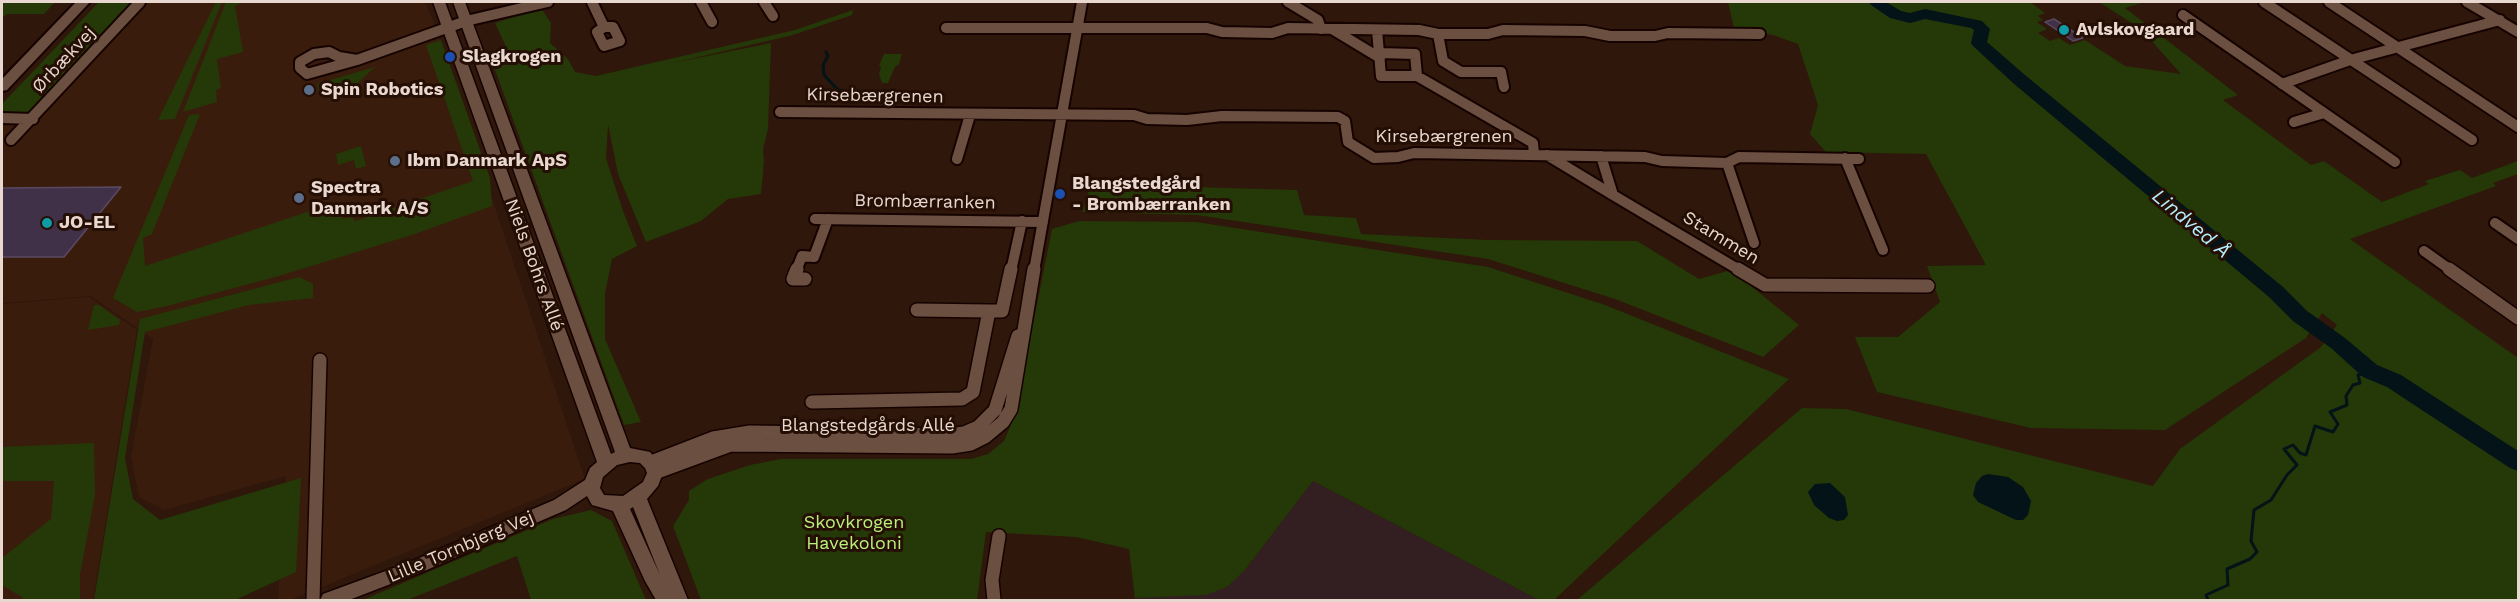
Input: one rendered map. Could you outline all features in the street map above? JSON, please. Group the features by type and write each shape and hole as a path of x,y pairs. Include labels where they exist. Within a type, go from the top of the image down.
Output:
{"main road":[{"name":"Ørbækvej","path":"2,70 68,2"},
{"name":"Ørbækvej","path":"2,87 83,2"}],"street":[{"name":"Ørbækvej","path":"11,140 140,2"},
{"name":"Niels Bohrs Allé","path":"439,2 459,27 489,82 625,456"},
{"path":"447,2 459,27"},
{"name":"Niels Bohrs Allé","path":"459,2 459,27 606,464"},
{"path":"357,60 339,57 328,52 314,54 300,62 300,69 307,74 317,72 357,60 459,27 548,2"},
{"path":"592,2 604,27"},
{"path":"700,2 712,22"},
{"path":"773,16 765,3 777,2"},
{"name":"Blangstedgårds Allé","path":"653,467 731,445 952,447 985,438 1003,423 1011,409 1082,2"},
{"path":"1288,2 1318,20 1327,29 1380,56 1415,54 1417,76 1381,76 1380,56 1377,30"},
{"path":"2264,2 2472,140"},
{"path":"2329,2 2518,127"},
{"path":"2467,2 2518,32"},
{"path":"2183,15 2395,162"},
{"path":"2282,84 2350,60 2500,20"},
{"path":"946,28 1208,28 1222,32 1272,33 1288,28 1419,30 1438,34 1488,34 1503,30 1593,31 1610,36 1677,33 1760,34"},
{"path":"1438,34 1443,61 1461,72 1501,72 1504,87"},
{"name":"Stammen","path":"1417,76 1533,143 1540,155 1765,285 1928,286"},
{"name":"Kirsebærgrenen","path":"780,112 1134,115 1147,119 1187,120 1222,116 1338,117 1345,121 1348,142 1365,155 1374,158 1398,158 1414,153 1645,157 1662,161 1728,163 1739,157 1859,159"},
{"path":"2294,122 2324,112"},
{"name":"Kirsebærgrenen","path":"957,159 970,115"},
{"path":"2,118 33,119"},
{"path":"1601,156 1612,195"},
{"path":"1845,158 1883,250"},
{"path":"1728,163 1754,243"},
{"name":"Brombærranken","path":"815,219 1043,222"},
{"path":"804,279 793,279 802,256 814,256 828,219"},
{"path":"918,310 1002,311 1022,221"},
{"path":"2495,223 2518,239"},
{"path":"2424,251 2518,318"},
{"path":"812,402 962,399 973,392 989,311"},
{"path":"314,600 320,360"},
{"path":"625,456 640,456 653,467 650,486 638,497 619,504 605,504 593,491 596,473 606,464 625,456"},
{"name":"Lille Tornbjerg Vej","path":"329,600 416,567 593,491"},
{"path":"638,497 679,600"},
{"path":"619,504 651,576 666,600"},
{"path":"994,600 992,580 999,536"}],"shaded area":[{"path":"105,2 425,2 434,23 585,479 290,600 278,600 286,476 164,510 139,497 131,457 153,339 91,296 2,303 2,107"},
{"path":"89,297 137,330 93,600 2,600 2,304"},
{"path":"1988,474 2008,477 2023,487 2031,501 2028,515 2023,520 2016,520 1978,502 1973,495 1976,483 1982,476"},
{"path":"1313,481 1539,600 1121,600 1227,587 1244,571"},
{"path":"1830,483 1845,497 1848,515 1844,520 1837,521 1829,518 1814,505 1808,492 1815,484"}],"green space":[{"path":"2,2 55,2 44,14 7,14 2,18"},
{"path":"99,2 133,2 32,114 2,113 2,104"},
{"path":"216,2 222,2 175,119 158,120"},
{"path":"226,2 243,2 235,6 243,52 217,59 221,88 216,90 217,102 183,112"},
{"path":"1728,2 2030,2 2045,13 2038,16 2043,20 2037,22 2047,29 2038,33 2050,41 2059,38 2070,45 2085,40 2125,66 2181,74 2141,29 2099,2 2145,2 2125,8 2238,95 2223,100 2311,165 2324,161 2382,202 2429,184 2425,181 2460,170 2472,178 2518,161 2518,174 2493,183 2496,186 2350,239 2518,358 2518,600 1577,600 1802,408 1846,409 2153,486 2180,449 2321,347 2337,325 2322,313 2306,338 2165,430 2031,428 1877,392 1855,337 1898,337 1940,302 1927,266 1986,265 1926,154 1826,152 1810,134 1818,105 1798,44 1773,35 1734,28"},
{"path":"541,8 551,23 550,43 568,59 575,72 596,76 795,30 853,10 852,15 793,35 673,63 771,43 768,129 763,149 761,194 728,199 701,221 646,242 618,174 608,124 606,158 637,246 612,259 605,294 605,339 641,422 624,425 490,56 508,51 495,23"},
{"path":"441,40 490,178 492,206 415,234 279,276 167,306 137,312 113,298 189,115 200,114 152,234 143,238 145,266 337,202 343,219 352,217 355,221 473,181 426,45"},
{"path":"884,54 902,54 888,83 882,83 879,74 881,67 879,66"},
{"path":"375,67 354,86 320,96 317,84"},
{"path":"361,146 366,166 356,169 354,160 338,165 336,154"},
{"path":"1091,184 1297,190 1304,215 1356,218 1361,234 1488,240 1637,241 1699,279 1731,270 1799,325 1763,357 1615,299 1488,259 1197,215 1082,212"},
{"name":"Skovkrogen Havekoloni","path":"1079,221 1196,222 1488,267 1605,305 1789,379 1554,600 1539,600 1313,481 1244,571 1227,587 1206,595 1135,598 1129,549 1076,537 986,532 977,600 701,600 673,526 689,500 689,491 708,479 750,465 781,459 971,459 988,454 1004,441 1015,415 1052,229"},
{"path":"299,277 313,284 313,298 249,305 145,332 125,458 133,499 160,520 301,478 296,572 235,600 94,600 140,319"},
{"path":"94,305 99,305 120,320 119,325 88,330"},
{"path":"94,443 95,495 80,574 80,600 23,600 22,597 2,585 2,558 51,519 54,481 2,481 2,447"},
{"path":"591,510 612,521 646,600 531,600 517,556 407,600 363,600 553,519"}],"building":[{"name":"Avlskovgaard","path":"2054,19 2083,38 2073,41 2045,22"},
{"name":"JO-EL","path":"121,187 64,257 2,257 2,188"}],"waterway":[{"name":"Lindved Å","path":"1876,2 1896,15 1910,18 1925,14 1976,24 1982,29 1979,43 2019,79 2276,292 2300,316 2338,343 2370,371 2394,381 2518,462"},
{"path":"826,52 828,56 823,65 824,75 838,90 854,93 889,91 900,96"},
{"path":"2208,600 2206,595 2228,585 2227,569 2250,559 2257,552 2251,541 2254,510 2271,500 2287,475 2297,465 2284,449 2293,445 2300,453 2306,455 2315,426 2333,432 2338,424 2330,412 2347,405 2346,396 2353,385 2360,383 2358,375 2370,371"}],"place":[{"name":"Avlskovgaard","path":"2064,30"},
{"name":"Slagkrogen","path":"450,57"},
{"name":"Spin Robotics","path":"309,90"},
{"name":"Ibm Danmark ApS","path":"395,161"},
{"name":"Blangstedgård - Brombærranken","path":"1060,194"},
{"name":"Spectra Danmark A/S","path":"299,198"},
{"name":"JO-EL","path":"47,223"}]}
